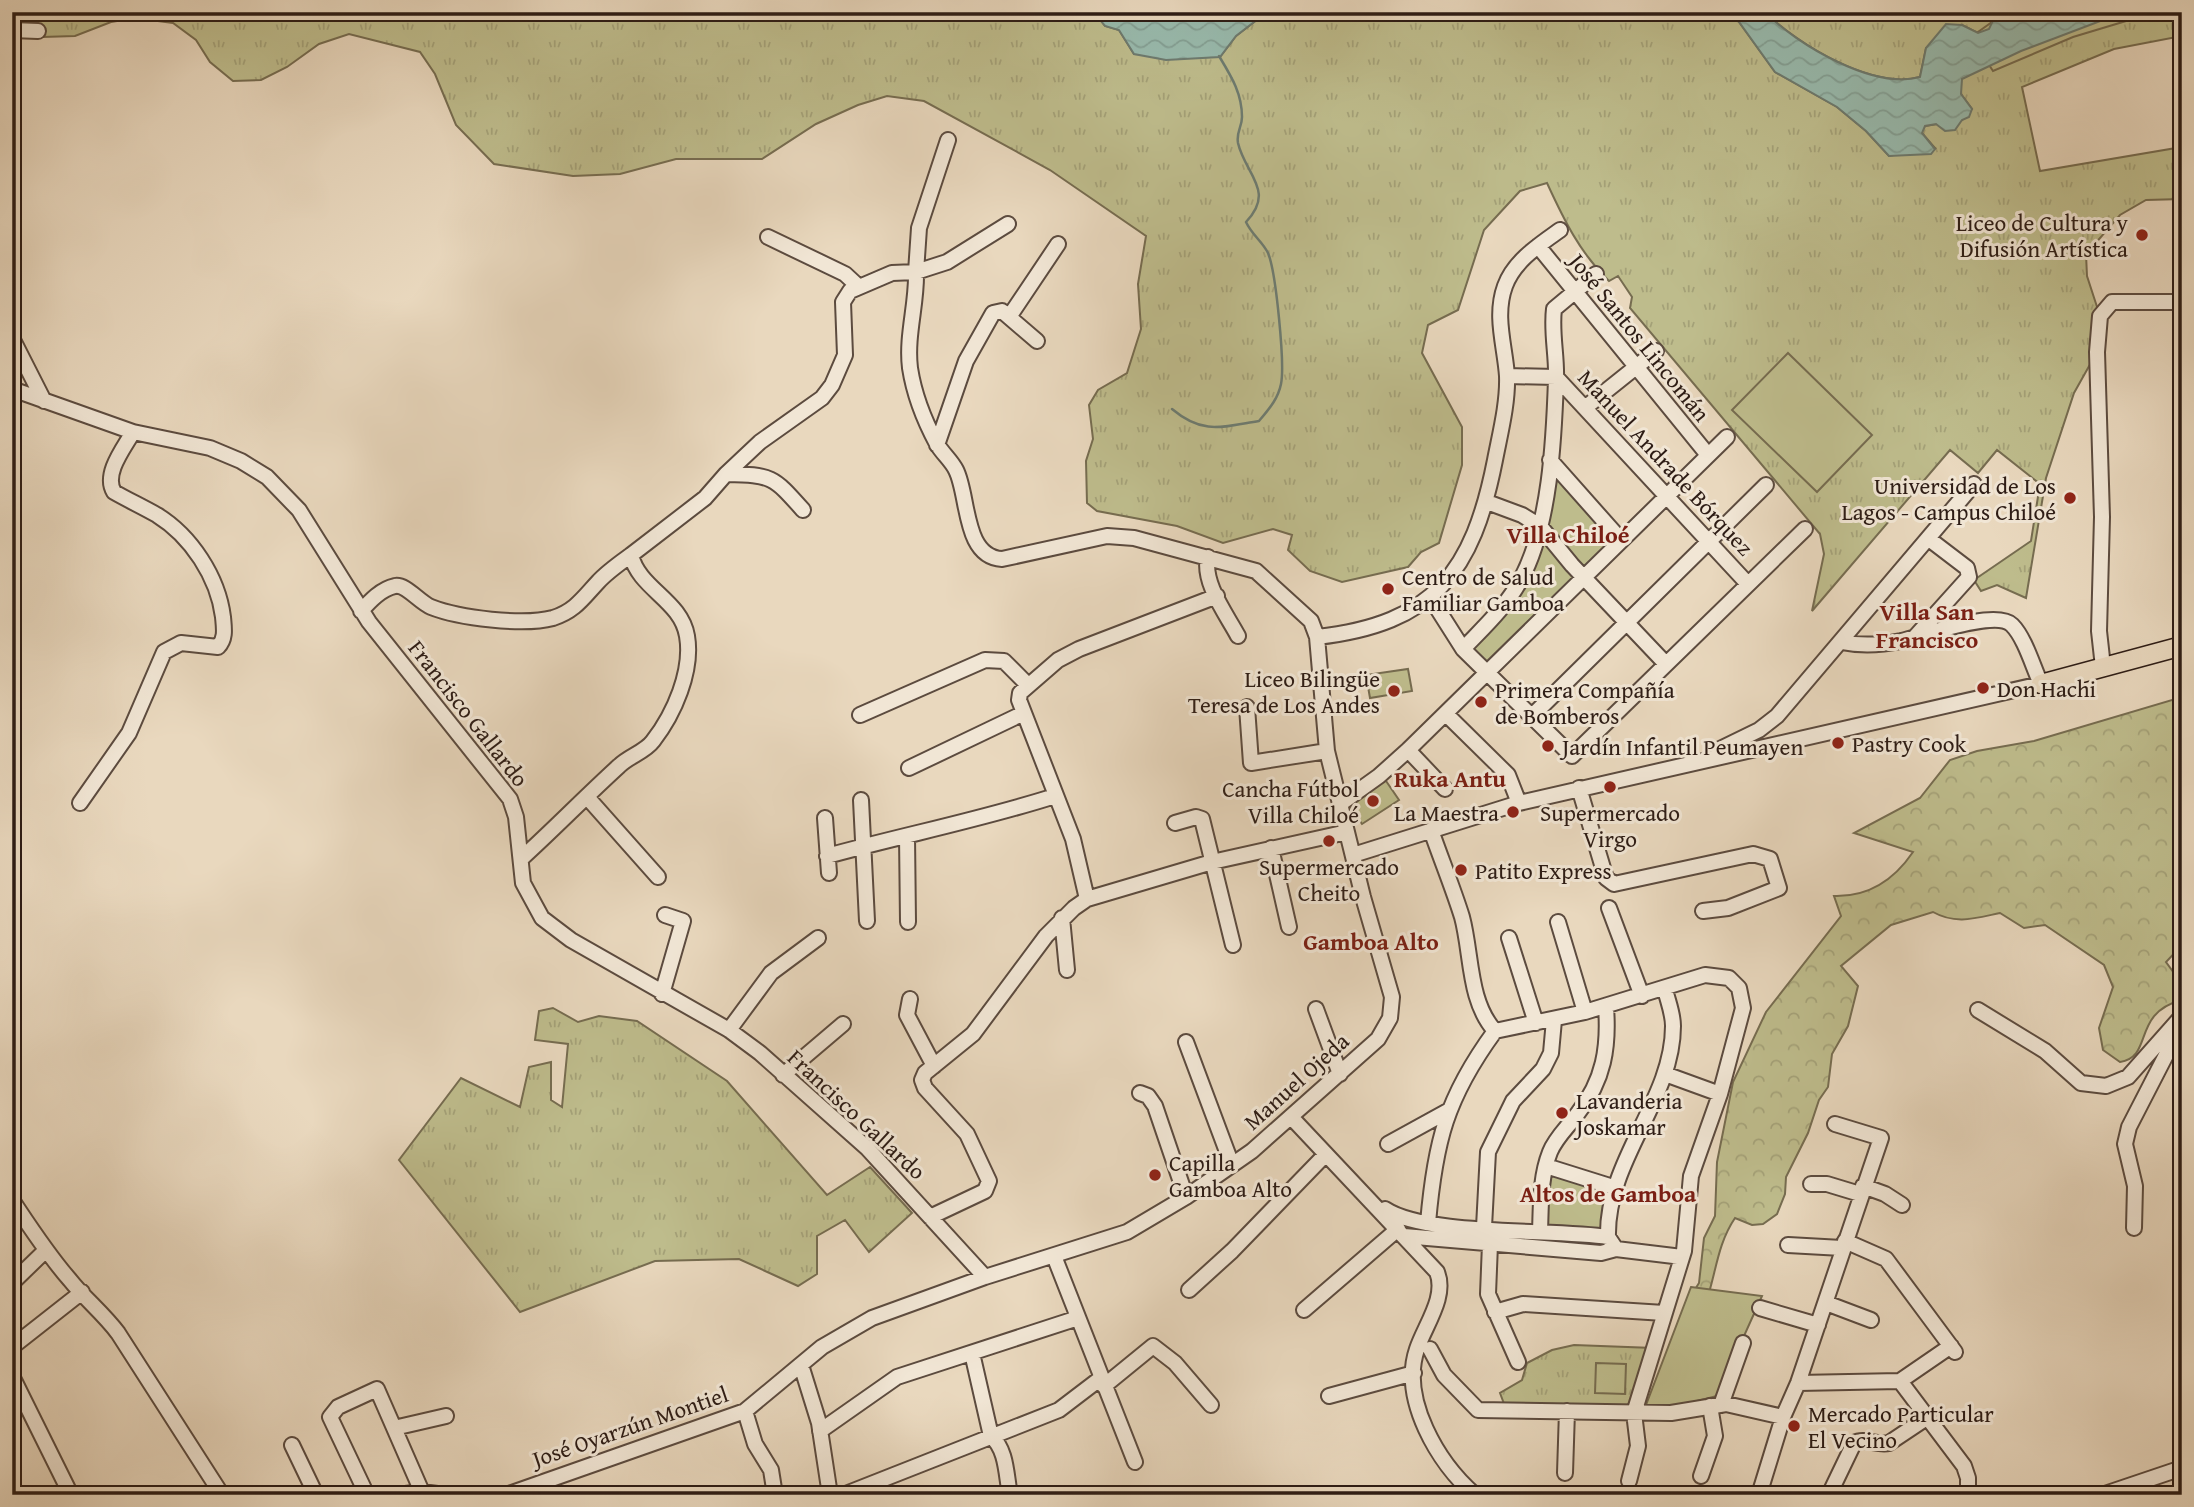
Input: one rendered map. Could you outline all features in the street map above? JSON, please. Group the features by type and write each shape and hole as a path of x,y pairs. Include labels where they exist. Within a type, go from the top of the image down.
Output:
{"main road":[{"path":"2041,684 2182,646"}],"street":[{"path":"12,30 38,31"},
{"path":"948,140 919,228 910,367 919,405 937,445 955,469 970,528 986,552 994,558 1107,536 1133,538 1208,557 1256,571 1311,621 1317,637 1362,632 1386,624 1430,597 1465,557 1487,502 1507,376 1500,315 1501,298 1512,272 1538,246 1560,230"},
{"path":"361,611 374,597 396,586 405,587 419,602 480,618 546,620 574,609 599,580 705,498 760,442 822,398 832,385 845,355 843,302 850,291 892,273 916,272 947,262 1008,224"},
{"path":"768,237 845,274 859,287"},
{"path":"1009,317 1058,244"},
{"name":"José Santos Lincomán","path":"1538,246 1634,368 1708,455"},
{"path":"1463,649 1513,593 1526,570 1540,526 1550,460 1556,377 1553,309 1596,274"},
{"path":"2103,667 2099,631 2102,517 2097,352 2100,316 2112,302 2182,302"},
{"path":"937,445 966,361 986,322 999,310 1037,341"},
{"path":"12,338 44,401"},
{"path":"1586,407 1656,351"},
{"name":"Manuel Andrade Bórquez","path":"1507,376 1556,377 1586,407 1665,498 1747,583"},
{"name":"Francisco Gallardo","path":"12,389 133,432 210,447 267,477 299,510 361,611 510,799 522,858 523,883 542,918 571,940 729,1030 867,1148 985,1276"},
{"path":"80,803 129,733 164,652 181,643 218,647 224,633 221,601 214,579 189,544 159,516 114,492 110,485 111,475 133,432"},
{"path":"1340,804 1379,776 1446,714 1727,437"},
{"path":"1550,460 1621,540"},
{"path":"726,474 773,478 803,510"},
{"path":"1697,760 1769,723 1974,484"},
{"path":"1532,716 1766,485"},
{"path":"1487,502 1522,515 1540,526 1583,577 1665,663"},
{"path":"1430,597 1463,649 1572,755 1805,529"},
{"path":"1916,637 1970,576 1967,568 1929,539"},
{"path":"522,858 621,763 652,743 673,709 687,663 687,636 673,606 640,576 631,555"},
{"path":"1208,557 1207,571 1238,636"},
{"path":"1087,899 1073,839 1019,696 1027,684 1058,660 1079,649 1217,596"},
{"path":"1353,855 1519,803 1579,788 2041,684 2014,627 2002,620 1986,620 1870,645 1841,642"},
{"name":"Manuel Ojeda","path":"985,1276 1128,1232 1186,1196 1232,1165 1292,1118 1378,1039 1386,1026 1392,1005 1390,987 1360,884 1327,751 1317,637"},
{"path":"860,715 994,658 1004,660 1027,684"},
{"path":"1247,707 1251,764 1327,751"},
{"path":"909,768 1024,713"},
{"path":"1446,714 1508,775 1519,803"},
{"path":"1408,750 1445,789"},
{"path":"1579,788 1606,878 1614,884 1753,854 1770,859 1779,888 1728,908 1703,911"},
{"path":"827,856 984,819 1055,796"},
{"path":"587,797 658,877"},
{"path":"861,800 867,921"},
{"path":"1175,822 1196,817 1202,819 1233,945"},
{"path":"825,818 829,873"},
{"path":"1431,830 1461,915 1468,961 1476,990 1486,1018 1495,1031"},
{"path":"930,1217 989,1187 989,1181 967,1134 925,1088 922,1080 925,1073 973,1034 1033,951 1062,918 1087,899 1212,862 1271,848 1347,832 1382,845"},
{"path":"907,836 908,922"},
{"path":"1360,884 1363,865 1382,845"},
{"path":"1271,848 1290,927"},
{"path":"1609,908 1642,996"},
{"path":"663,994 683,921 665,915"},
{"path":"1062,918 1067,970"},
{"path":"1558,922 1585,1012"},
{"path":"729,1030 771,973 818,937"},
{"path":"1509,938 1536,1023"},
{"path":"1428,1223 1432,1174 1448,1111 1468,1069 1495,1031 1606,1007 1705,975 1720,975 1735,983 1743,1001 1720,1094 1690,1176 1682,1257 1634,1413 1638,1446 1629,1481"},
{"path":"1304,1310 1401,1233 1601,1253 1612,1243 1614,1187 1665,1074 1673,1025 1665,989"},
{"path":"910,999 907,1015 934,1066"},
{"path":"1540,1232 1546,1166 1557,1138 1585,1105 1601,1074 1607,1047 1606,1007"},
{"path":"1316,1009 1340,1074"},
{"path":"1978,1010 2045,1051 2081,1083 2093,1087 2106,1086 2128,1077 2182,1016"},
{"path":"1484,1227 1488,1152 1513,1101 1551,1053 1554,1020"},
{"path":"783,1075 843,1024"},
{"path":"2134,1228 2135,1186 2125,1144 2129,1127 2182,1024"},
{"path":"1186,1042 1232,1165"},
{"path":"1665,1074 1720,1094"},
{"path":"1140,1093 1148,1096 1155,1106 1186,1196"},
{"path":"1388,1144 1448,1111"},
{"path":"1292,1118 1432,1266 1440,1279 1440,1295 1423,1333 1414,1373 1421,1415 1435,1445 1458,1480 1475,1495"},
{"path":"1759,1495 1783,1417 1798,1383 1881,1138 1835,1124"},
{"path":"1189,1290 1232,1251 1326,1154"},
{"path":"1546,1166 1614,1187"},
{"path":"1811,1184 1885,1194 1902,1205"},
{"path":"1367,1196 1398,1217 1428,1223 1540,1232 1682,1257"},
{"path":"12,1200 46,1251 82,1293 101,1310 118,1333 222,1495"},
{"path":"1490,1244 1488,1294 1518,1362"},
{"path":"1788,1245 1843,1245 1886,1259 1953,1349 1900,1381 1798,1383"},
{"path":"12,1283 46,1251"},
{"path":"1054,1256 1135,1462"},
{"name":"José Oyarzún Montiel","path":"506,1495 745,1411 845,1332 985,1276"},
{"path":"12,1347 82,1293"},
{"path":"1826,1303 1871,1320"},
{"path":"1495,1312 1523,1304 1664,1313"},
{"path":"1760,1308 1818,1325"},
{"path":"820,1431 897,1377 1078,1318"},
{"path":"1701,1476 1715,1436 1716,1405 1743,1343"},
{"path":"843,1495 867,1490 1059,1409 1153,1346 1175,1363 1211,1405"},
{"path":"1430,1349 1444,1375 1478,1410 1671,1413 1716,1405 1783,1417"},
{"path":"972,1353 991,1436 999,1443 1003,1453 1010,1495"},
{"path":"801,1365 810,1387 820,1431 830,1495"},
{"path":"1329,1396 1414,1373"},
{"path":"12,1376 71,1495"},
{"path":"1900,1381 1964,1466 1968,1478 1968,1495"},
{"path":"367,1495 330,1417 338,1407 377,1389 422,1492"},
{"path":"745,1411 755,1444 771,1470 775,1495"},
{"path":"1565,1473 1567,1411"},
{"path":"394,1428 446,1416"},
{"path":"1829,1495 1854,1443 1860,1440 1882,1445 1889,1443 1928,1417"},
{"path":"292,1445 316,1495"},
{"path":"1446,1454 1454,1469 1488,1495"},
{"path":"2102,1495 2182,1468"},
{"path":"397,1495 422,1492 445,1495"}],"green space":[{"path":"12,12 1094,12 1105,26 1119,30 1134,54 1220,57 1236,36 1267,12 1728,12 1739,22 1775,72 1837,107 1866,131 1889,156 1935,148 1921,132 1925,126 1962,120 1972,109 1961,94 1961,79 1981,68 2124,12 2182,12 2182,36 2114,49 2022,87 2040,171 2182,147 2182,199 2146,200 2120,215 2086,254 2087,276 2100,316 2097,352 2074,393 2046,478 2026,598 1997,585 1981,591 1974,580 2031,541 2040,484 1997,450 1978,473 1950,450 1812,611 1824,554 1820,534 1630,308 1632,297 1618,276 1609,281 1589,259 1566,223 1547,183 1520,191 1484,230 1458,310 1428,325 1422,353 1462,427 1462,465 1439,543 1421,552 1408,567 1342,582 1310,571 1288,550 1292,535 1273,529 1223,543 1177,526 1097,511 1087,503 1086,461 1093,439 1089,405 1098,390 1127,373 1141,329 1138,284 1146,236 1050,170 924,101 887,96 858,105 816,124 762,159 676,159 620,174 573,176 494,164 456,125 435,74 420,52 349,34 319,44 287,67 261,80 233,81 210,62 196,40 173,23 135,18 111,22 75,36 42,37 12,30"},
{"path":"1765,12 1997,12 1989,29 1978,33 1962,25 1926,48 1920,77 1901,79 1881,77 1837,62 1797,38"},
{"path":"2006,12 2156,12 2073,37 1993,71 1971,37"},
{"path":"1788,353 1872,435 1817,492 1732,410"},
{"path":"1551,462 1620,540 1486,670 1465,649 1518,588"},
{"path":"1408,669 1412,691 1370,698 1366,675"},
{"path":"2182,697 2182,945 2166,962 2182,984 2182,1000 2166,1006 2156,1014 2137,1052 2120,1062 2103,1050 2099,1028 2113,987 2104,965 2045,925 2024,928 2000,913 1958,919 1933,912 1891,925 1841,966 1858,986 1848,1026 1832,1054 1828,1087 1819,1100 1808,1133 1786,1177 1785,1194 1777,1214 1763,1224 1752,1225 1735,1218 1720,1251 1704,1308 1689,1299 1699,1283 1704,1238 1715,1216 1717,1162 1733,1082 1766,1012 1841,916 1834,896 1846,896 1879,885 1897,871 1913,852 1854,833 1920,798 1950,760 1977,751 2034,741"},
{"name":"Cancha Fútbol Villa Chiloé","path":"1384,778 1399,800 1362,824 1347,802"},
{"path":"553,1008 578,1022 599,1016 637,1021 727,1081 827,1195 870,1167 912,1213 869,1252 845,1220 817,1236 817,1274 798,1286 739,1259 655,1261 520,1312 399,1160 461,1078 520,1107 529,1067 551,1062 551,1100 562,1107 568,1044 535,1040 539,1011"},
{"path":"1548,1169 1609,1190 1603,1232 1544,1228"},
{"path":"1691,1287 1762,1296 1717,1396 1677,1406 1646,1405"},
{"path":"1574,1345 1653,1348 1632,1410 1506,1409 1500,1393 1522,1380 1527,1363 1552,1350"},
{"path":"1596,1363 1626,1364 1625,1394 1595,1393"}],"water":[{"path":"1094,12 1267,12 1236,36 1220,57 1166,60 1134,54 1119,30 1105,26"},
{"path":"1728,12 1765,12 1796,38 1837,62 1881,77 1901,79 1920,77 1926,48 1946,24 1962,25 1978,33 1989,29 1997,12 2124,12 2021,51 1962,79 1961,94 1972,109 1969,117 1962,120 1955,130 1945,131 1936,124 1925,126 1922,133 1935,149 1931,154 1889,156 1866,131 1837,107 1775,72 1739,22"}],"waterway":[{"path":"1172,409 1193,423 1203,426 1223,427 1259,421 1270,408 1281,384 1281,339 1271,263 1266,249 1246,222 1255,211 1258,192 1238,143 1242,117 1238,92 1219,56"}],"place":[{"name":"Liceo de Cultura y Difusión Artística","path":"2142,235"},
{"name":"Universidad de Los Lagos - Campus Chiloé","path":"2070,498"},
{"name":"Centro de Salud Familiar Gamboa","path":"1388,589"},
{"name":"Don Hachi","path":"1983,688"},
{"name":"Liceo Bilingüe Teresa de Los Andes","path":"1394,691"},
{"name":"Primera Compañía de Bomberos","path":"1481,702"},
{"name":"Pastry Cook","path":"1838,743"},
{"name":"Jardín Infantil Peumayen","path":"1548,746"},
{"name":"Supermercado Virgo","path":"1610,787"},
{"name":"Cancha Fútbol Villa Chiloé","path":"1373,801"},
{"name":"La Maestra","path":"1513,812"},
{"name":"Supermercado Cheito","path":"1329,841"},
{"name":"Patito Express","path":"1461,870"},
{"name":"Lavanderia Joskamar","path":"1562,1113"},
{"name":"Capilla Gamboa Alto","path":"1155,1175"},
{"name":"Mercado Particular El Vecino","path":"1794,1426"}],"district":[{"name":"Villa Chiloé","path":"1568,534"},
{"name":"Villa San Francisco","path":"1927,625"},
{"name":"Ruka Antu","path":"1450,778"},
{"name":"Gamboa Alto","path":"1371,941"},
{"name":"Altos de Gamboa","path":"1608,1193"}]}
